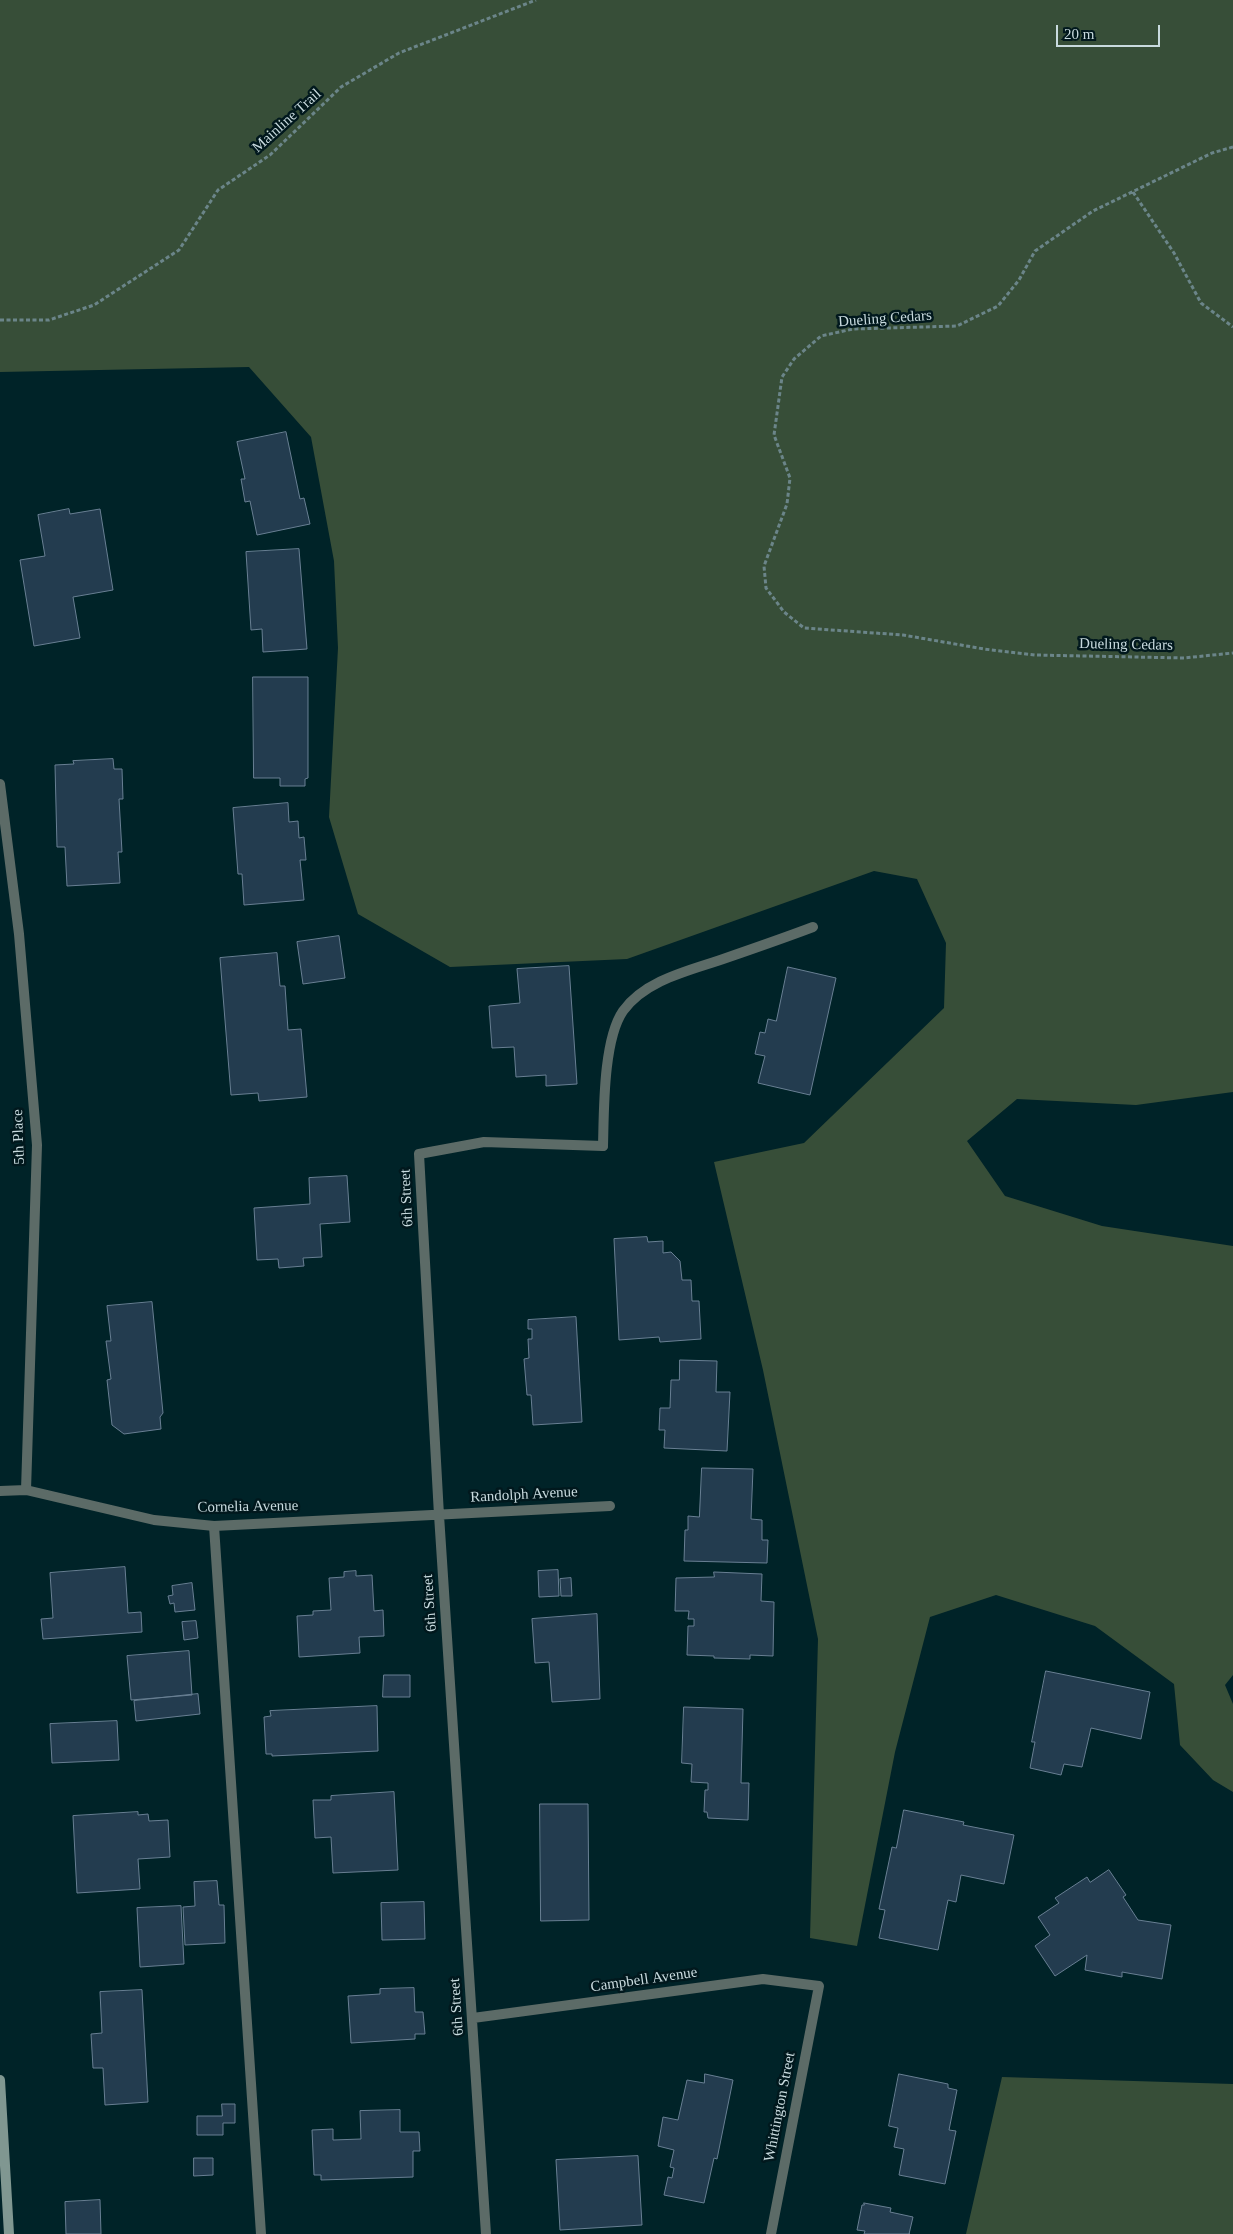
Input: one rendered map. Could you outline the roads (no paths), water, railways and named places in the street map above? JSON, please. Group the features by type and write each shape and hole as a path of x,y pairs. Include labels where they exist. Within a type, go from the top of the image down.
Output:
{"main road":[{"path":"0,2080 9,2234"}],"street":[{"name":"5th Place","path":"0,784 19,934 37,1145 26,1490"},
{"name":"6th Street","path":"486,2234 439,1515 420,1154 484,1142 603,1146 605,1084 613,1037 622,1012 639,995 664,980 813,927"},
{"name":"Cornelia Avenue","path":"0,1491 26,1490 154,1520 214,1526 439,1515"},
{"name":"Randolph Avenue","path":"439,1515 610,1506"},
{"path":"214,1526 261,2234"},
{"name":"Campbell Avenue","path":"473,2018 763,1979 819,1986"},
{"name":"Whittington Street","path":"771,2234 819,1986"}]}
